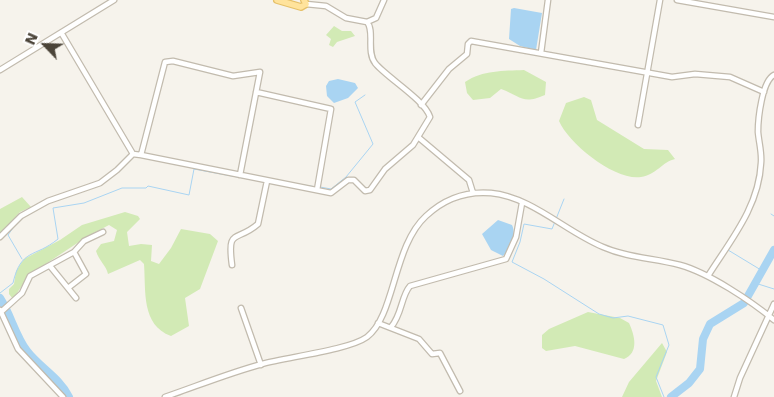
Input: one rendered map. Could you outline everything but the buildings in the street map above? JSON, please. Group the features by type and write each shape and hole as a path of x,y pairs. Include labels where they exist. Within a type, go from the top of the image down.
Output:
{"main road":[{"path":"276,0 301,7 305,2"}],"street":[{"path":"0,70 62,34 114,0"},
{"path":"305,2 326,6 346,18 367,22 376,18 384,0"},
{"path":"541,54 548,0"},
{"path":"638,125 660,0"},
{"path":"677,0 774,17"},
{"path":"133,154 331,193 351,179 365,191 370,190 385,169 413,146 430,117 421,105 374,62 369,42 371,28 367,22"},
{"path":"62,34 133,154"},
{"path":"421,105 449,69 467,54 470,42 672,77 695,74 730,77 764,92"},
{"path":"141,155 165,62 173,62 233,76 260,72 240,175"},
{"path":"708,276 750,210 756,194 761,163 759,118 767,81 774,75"},
{"path":"256,92 331,110 317,190"},
{"path":"418,137 469,180 473,193"},
{"path":"0,237 20,216 48,201 100,183 118,170 133,154"},
{"path":"232,265 230,243 234,237 258,224 267,181"},
{"path":"165,397 261,364 358,342 368,336 378,323 405,248 417,225 433,210 448,200 473,193 500,195 522,203 602,247 629,256 680,265 708,276 772,319"},
{"path":"391,327 397,320 410,286 506,259 516,237 522,203"},
{"path":"63,397 18,349 2,310 11,305 22,293 30,276 74,252 84,241 103,232"},
{"path":"68,288 86,274 74,252"},
{"path":"50,266 76,298"},
{"path":"734,397 748,360 772,319 774,304"},
{"path":"241,308 261,364"},
{"path":"378,323 419,339 432,354 440,353 460,392"},
{"path":"184,391 186,397"}],"green space":[{"path":"334,26 342,31 351,31 355,36 337,42 333,47 329,45 331,39 326,35"},
{"path":"524,70 546,82 545,95 526,99 501,89 490,98 473,100 467,93 465,82 479,75"},
{"path":"584,97 591,100 597,120 644,149 668,150 675,159 646,176 630,177 606,167 594,159 572,140 559,121 566,103"},
{"path":"22,197 31,207 20,212 0,234 0,209"},
{"path":"125,212 138,216 140,219 127,232 129,246 152,245 151,261 159,264 171,248 181,229 210,234 218,241 200,289 185,298 189,326 171,336 161,331 154,324 147,306 144,264 140,260 108,274 96,251 101,244 114,241 117,230 109,225 88,236 29,275 13,299 9,294 9,289 14,284 16,271 24,259 60,240 82,225"},
{"path":"588,312 620,318 629,323 633,333 634,348 629,356 624,359 575,346 546,351 542,348 542,335 549,329"},
{"path":"662,343 667,352 656,381 662,397 622,397 629,382"}],"water":[{"path":"511,9 542,13 536,50 520,46 509,39"},
{"path":"338,79 355,83 358,88 348,98 334,103 327,96 326,86 329,81"},
{"path":"498,220 512,225 514,233 512,242 503,256 491,250 482,234"}],"waterway":[{"path":"320,187 331,189 346,177 373,144 355,102 365,95"},
{"path":"0,293 13,283 16,272 25,259 58,239 53,208 84,203 122,188 146,188 148,186 189,195 194,169 259,181"},
{"path":"262,178 316,187"},
{"path":"564,199 552,229 524,224 520,242 512,262 544,279 599,314 613,318 628,316 663,325 669,345 656,377 664,397"},
{"path":"15,225 8,235 22,259"},
{"path":"728,250 761,270"},
{"path":"671,397 689,383 700,369 703,339 710,324 744,303 774,250"},
{"path":"755,283 774,289"},
{"path":"0,298 27,351 55,378 69,397"}]}
